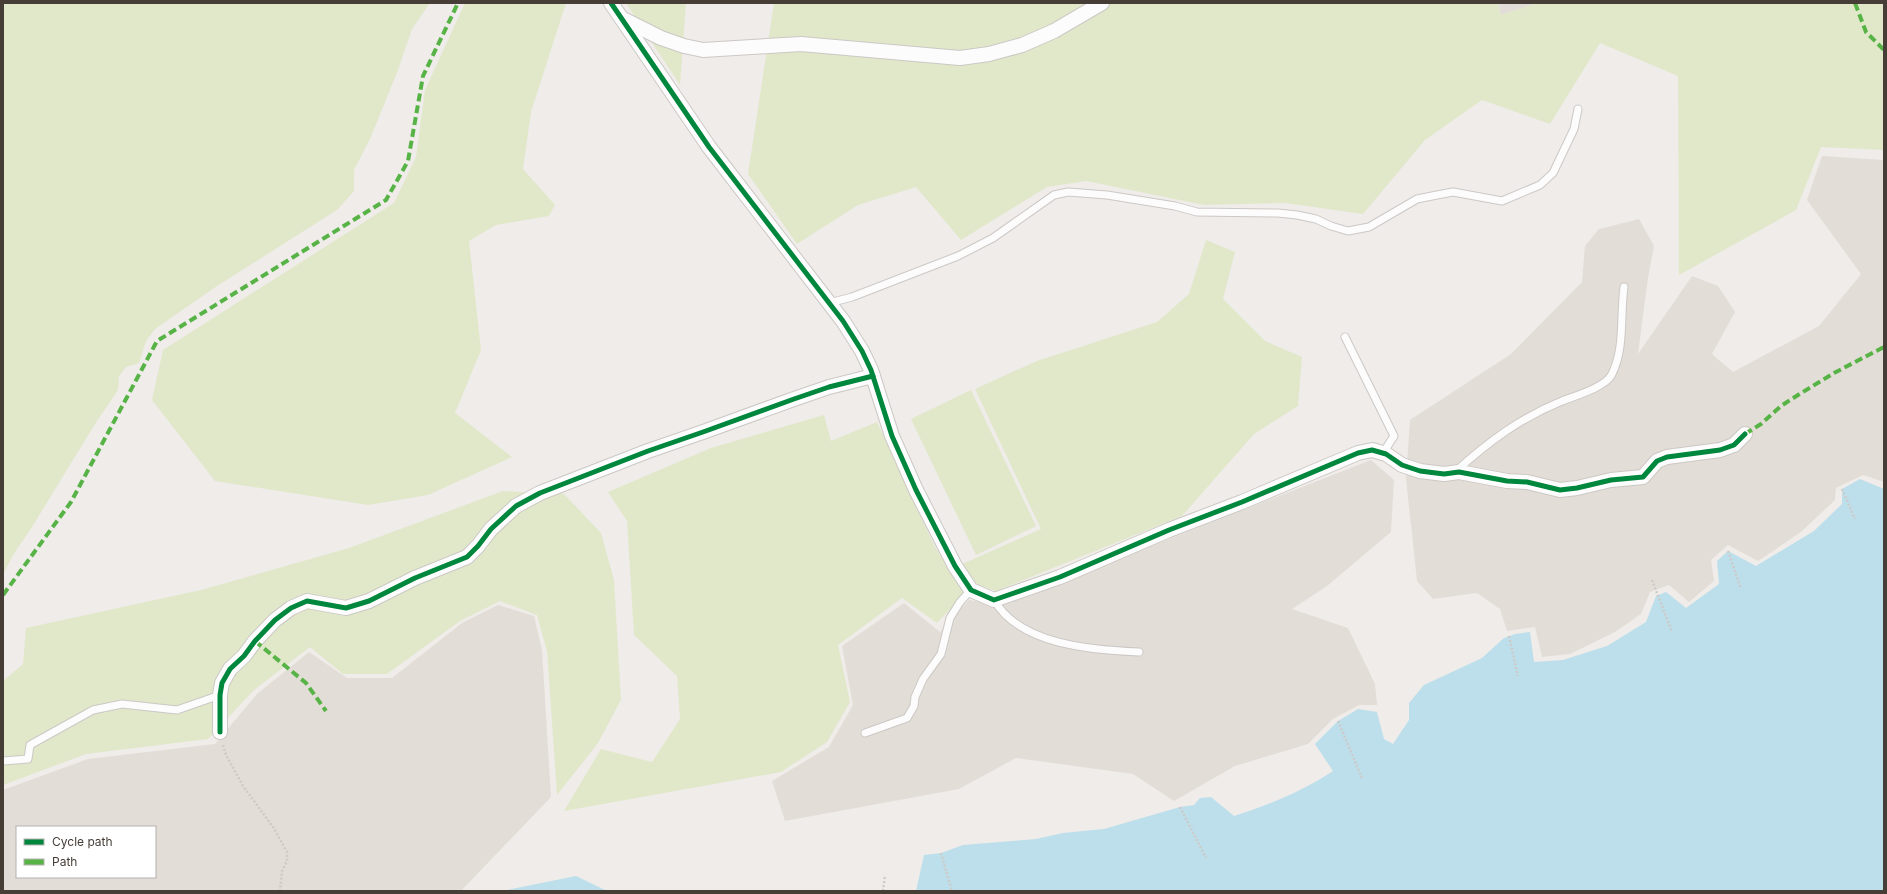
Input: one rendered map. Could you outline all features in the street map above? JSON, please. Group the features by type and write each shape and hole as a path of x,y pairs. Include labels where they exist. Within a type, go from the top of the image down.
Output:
{"street":[{"path":"611,3 709,147 829,303 862,350 873,376 892,436 916,490 955,566 971,590 994,600 1060,577 1169,530 1242,502 1358,453 1372,450 1383,453 1402,465 1420,471 1444,474 1459,472 1507,481 1527,482 1560,490 1577,488 1611,480 1644,477 1657,461 1667,457 1720,450 1734,445 1745,434"},
{"path":"623,19 661,38 684,46 703,50 802,44 960,58 989,54 1022,45 1054,31 1102,3"},
{"path":"220,732 220,695 222,683 230,669 244,656 274,620 291,608 307,601 346,608 369,601 414,578 467,557 491,529 516,506 540,493 648,451 794,399 829,387 873,376"}],"lane":[{"path":"829,303 852,297 958,256 993,238 1054,195 1068,192 1107,195 1175,206 1197,212 1297,215 1316,219 1331,226 1348,231 1369,227 1418,199 1437,195 1454,192 1502,201 1540,185 1553,173 1574,128 1578,109"},
{"path":"1454,473 1517,423 1554,404 1602,384 1611,376 1619,357 1624,287"},
{"path":"1345,337 1394,436 1383,453"},
{"path":"865,733 907,718 914,706 915,697 923,679 941,654 950,618 960,602 971,590"},
{"path":"994,600 999,609 1015,624 1035,635 1079,646 1139,652"},
{"path":"3,761 28,759 30,745 93,710 122,704 177,710 220,695"}],"path":[{"path":"1842,489 1855,519"},
{"path":"1728,551 1741,589"},
{"path":"1652,580 1672,632"},
{"path":"1509,636 1518,676"},
{"path":"1338,721 1362,778"},
{"path":"220,732 226,755 255,803 283,842 288,852 287,860 282,871 280,891"},
{"path":"1180,807 1206,858"},
{"path":"941,853 952,891"},
{"path":"883,891 886,875"}],"shaded area":[{"path":"1498,3 1538,3 1501,15"},
{"path":"1822,156 1884,160 1884,482 1863,475 1836,488 1835,500 1801,532 1758,561 1728,545 1711,560 1714,581 1689,602 1669,585 1650,592 1641,614 1615,632 1570,654 1542,657 1535,627 1507,631 1500,609 1477,593 1433,599 1417,581 1406,479 1410,420 1511,354 1582,282 1585,246 1599,229 1639,219 1654,246 1648,278 1638,354 1692,276 1718,286 1735,312 1712,354 1733,372 1819,326 1861,274 1807,200"},
{"path":"1371,460 1394,480 1391,532 1327,586 1292,609 1348,628 1375,684 1377,705 1359,705 1333,719 1308,744 1235,766 1174,801 1133,774 1016,758 959,789 785,821 772,781 829,747 853,705 842,646 904,603 940,632 969,600 996,604 1036,591"},
{"path":"498,605 534,616 542,650 551,797 461,891 3,891 3,790 88,759 215,744 257,694 309,652 347,678 392,678 462,623"}],"green space":[{"path":"3,3 430,3 412,29 398,70 370,139 354,170 354,191 337,210 217,286 155,329 146,341 139,363 126,367 119,376 118,390 13,555 3,575"},
{"path":"465,3 566,3 531,112 523,169 555,205 549,216 496,225 469,241 481,350 455,413 512,457 428,495 368,505 215,481 152,400 163,350 394,203 416,157 425,90"},
{"path":"626,3 686,3 680,85"},
{"path":"774,3 1498,3 1501,15 1538,3 1884,3 1884,150 1821,147 1796,210 1679,275 1678,76 1600,43 1550,124 1482,100 1425,140 1363,214 1285,203 1204,205 1086,181 1047,187 961,240 916,187 858,205 797,244 748,174"},
{"path":"1206,240 1235,252 1223,299 1265,341 1302,357 1298,406 1254,434 1182,516 996,591 974,584 937,623 902,598 838,645 850,702 827,742 781,772 564,811 601,749 652,762 680,719 677,676 634,635 627,521 608,492 711,448 824,415 831,441 877,422 934,545 949,570 1041,529 975,389 1037,361 1157,322 1189,294"},
{"path":"971,390 1036,526 976,555 911,419"},
{"path":"503,491 564,494 601,533 614,580 621,700 598,743 557,795 547,651 537,615 500,601 460,621 387,674 343,674 310,647 254,690 208,739 86,754 3,785 3,681 23,664 26,628 201,590 349,548"}],"water":[{"path":"1860,479 1884,489 1884,891 916,891 924,855 941,853 963,845 1036,839 1063,833 1104,829 1180,807 1194,805 1200,798 1211,797 1234,816 1285,797 1333,771 1315,744 1338,721 1358,709 1377,712 1384,739 1393,744 1409,720 1409,703 1424,685 1482,658 1504,638 1515,634 1530,632 1534,662 1563,660 1607,646 1646,622 1656,596 1666,592 1686,608 1719,584 1717,561 1728,551 1756,566 1814,531 1842,504 1842,489"},
{"path":"576,876 605,890 611,891 502,891"}],"marked path":[{"path":"3,595 71,502 157,341 386,200 408,161 423,76 458,3"},
{"path":"1855,3 1866,32 1884,50"},
{"path":"1745,434 1761,424 1781,406 1798,395 1834,373 1884,347"},
{"path":"255,641 306,683 326,711"}],"cycle path":[{"path":"611,3 709,147 843,321 862,351 871,370 892,436 916,490 955,566 971,590 994,600 1060,577 1169,530 1242,502 1358,453 1372,450 1386,454 1402,465 1420,471 1444,474 1459,472 1507,481 1527,482 1560,490 1577,488 1611,480 1643,477 1657,461 1667,457 1720,450 1734,445 1745,434"},
{"path":"220,732 220,695 222,683 230,669 244,656 255,641 275,620 291,608 307,601 346,608 369,601 415,578 467,557 491,529 516,506 540,493 648,451 794,399 829,387 873,376"}]}
